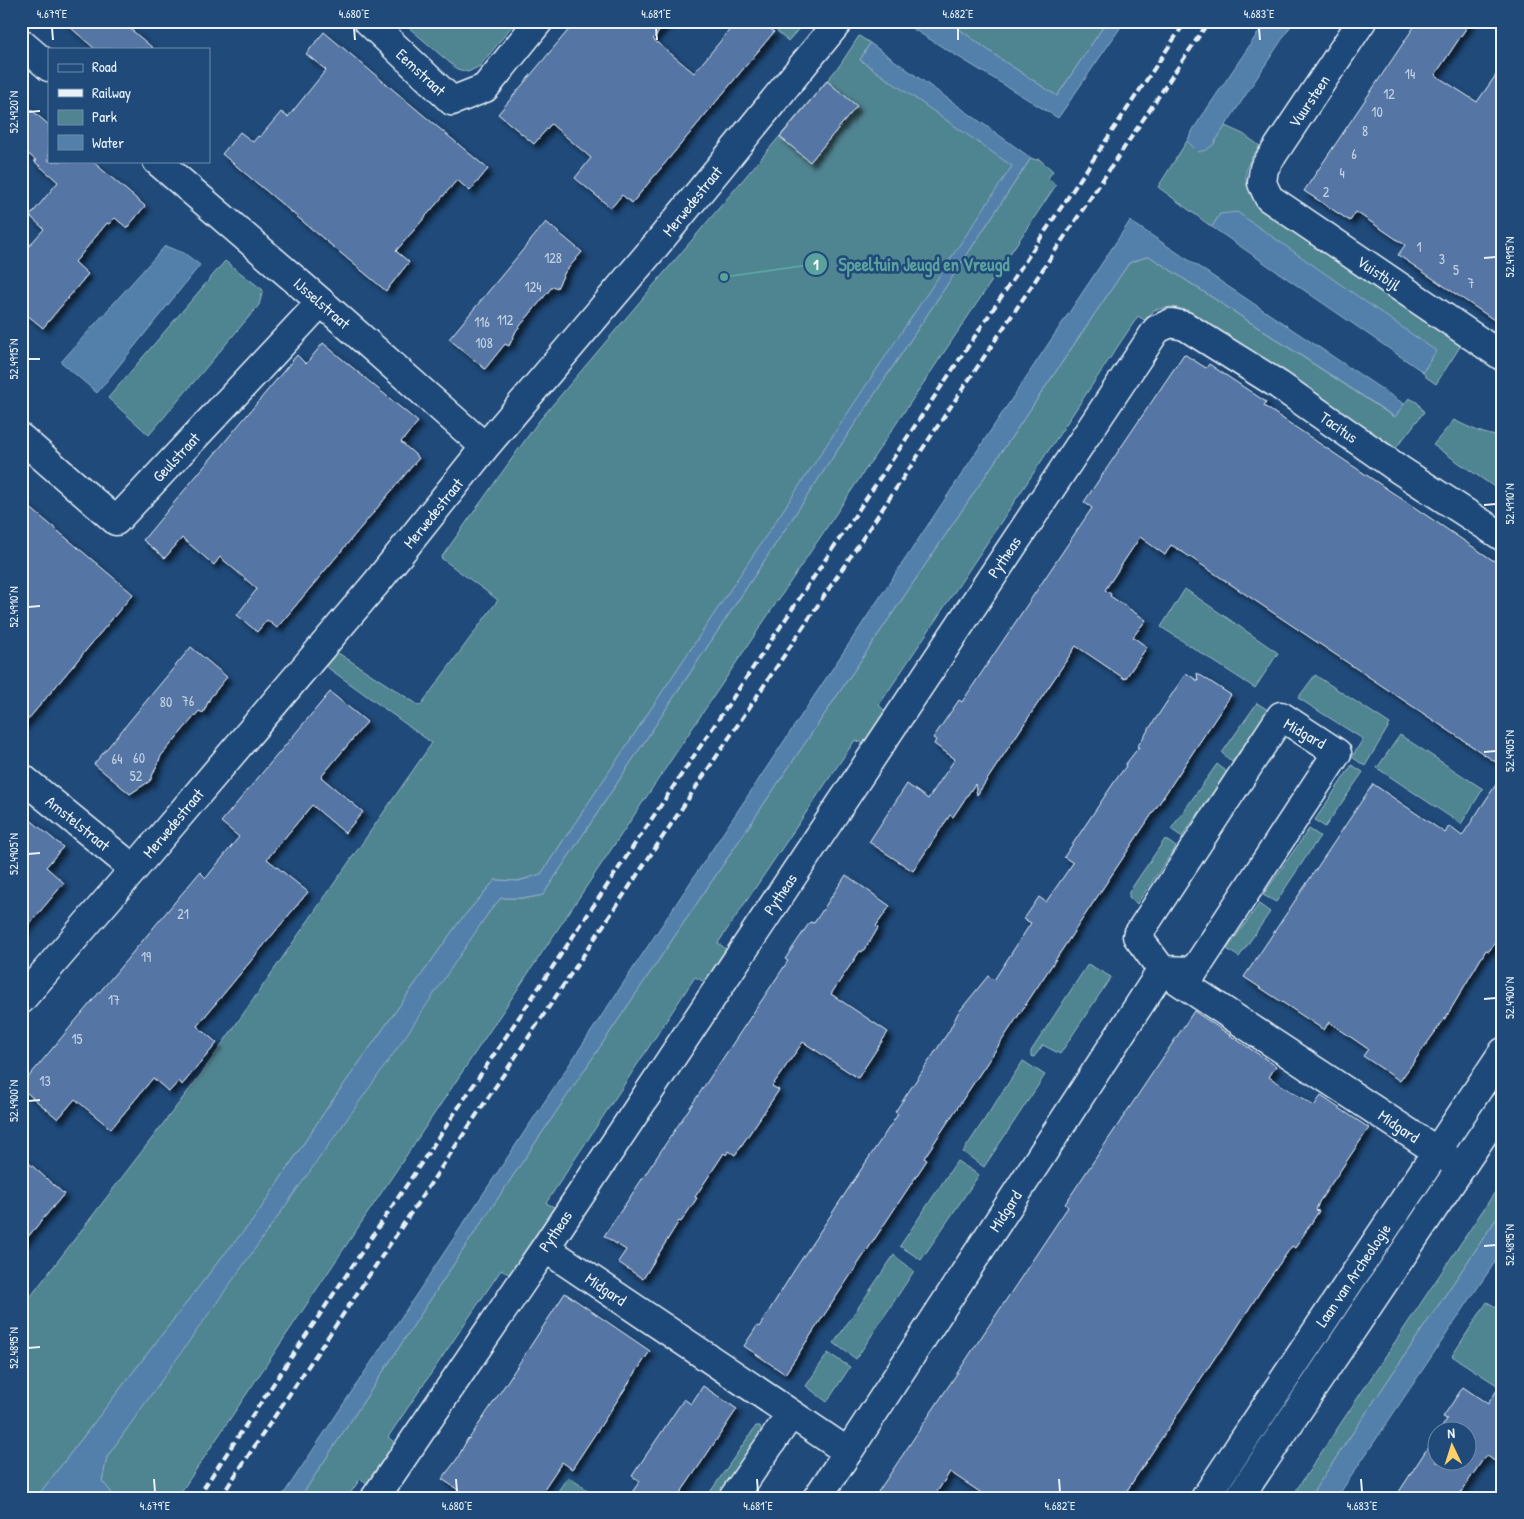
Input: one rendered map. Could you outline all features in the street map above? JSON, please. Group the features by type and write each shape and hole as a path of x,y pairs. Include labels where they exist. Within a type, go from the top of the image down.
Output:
{"street":[{"name":"Eemstraat","path":"368,21 452,101 485,88 540,21"},
{"name":"Merwedestraat","path":"21,1000 134,870 378,581 485,446 657,244 839,21"},
{"name":"Vuursteen","path":"1262,183 1264,168 1362,21"},
{"path":"21,43 48,66"},
{"name":"IJsselstraat","path":"158,162 485,446"},
{"name":"Vuistbijl","path":"1262,183 1269,198 1503,357"},
{"name":"Geulstraat","path":"21,438 116,521 321,302"},
{"name":"Tacitus","path":"1171,323 1184,326 1279,385 1400,470 1503,537"},
{"name":"Pytheas","path":"375,1498 545,1248 1157,329 1171,323"},
{"name":"Midgard","path":"1162,970 1194,971 1338,753 1282,716 1137,936 1162,970 1461,1167"},
{"name":"Amstelstraat","path":"21,777 134,870"},
{"name":"Midgard","path":"817,1498 1162,970"},
{"name":"Laan van Archeologie","path":"1205,1498 1503,1052"},
{"name":"Laan van Archeologie","path":"1239,1498 1503,1105"},
{"name":"Midgard","path":"545,1248 848,1452"},
{"path":"733,1498 790,1414"}],"green space":[{"path":"401,21 516,21 480,66 468,72 457,69"},
{"path":"766,21 804,21 805,22 788,41"},
{"path":"948,21 1107,21 1057,96 1002,60"},
{"path":"859,36 870,43 860,60 1013,166 541,874 518,881 495,880 459,922 325,1111 254,1219 221,1258 36,1498 21,1498 21,1309 202,1073 432,743 320,662 332,649 420,706 498,600 441,558 538,422 840,65"},
{"path":"1225,126 1243,134 1260,146 1250,160 1246,173 1248,187 1256,203 1463,342 1436,384 1426,377 1423,372 1435,352 1220,214 1212,227 1158,187 1187,141 1198,152 1213,145"},
{"path":"1031,158 1039,159 1053,171 1048,178 1056,185 177,1498 116,1498 102,1481 107,1457 489,912 501,898 528,898 543,895"},
{"path":"1149,256 1394,417 1409,398 1417,402 1424,412 1396,448 1187,310 1171,307 1154,310 1146,321 1138,316 879,705 886,712 867,745 855,740 718,943 726,949 705,982 695,977 546,1203 556,1208 511,1275 501,1270 388,1437 395,1443 367,1483 360,1479 347,1498 300,1498 465,1247 1129,263"},
{"path":"225,261 263,290 259,305 149,435 108,398"},
{"path":"1454,420 1483,433 1503,437 1503,493 1433,445"},
{"path":"1185,589 1278,653 1255,688 1161,627"},
{"path":"1315,675 1390,724 1365,766 1352,757 1363,739 1298,698"},
{"path":"1257,703 1268,710 1232,762 1222,753"},
{"path":"1400,735 1483,789 1461,824 1377,768"},
{"path":"1217,764 1227,772 1182,837 1171,829"},
{"path":"1352,765 1363,772 1325,827 1315,820"},
{"path":"1309,829 1320,836 1276,902 1263,895"},
{"path":"1165,839 1176,847 1137,904 1129,897 1129,892"},
{"path":"1259,904 1270,912 1239,957 1227,949"},
{"path":"1088,964 1111,977 1060,1054 1043,1045 1034,1057 1031,1056 1031,1051"},
{"path":"1023,1061 1045,1075 984,1167 963,1152"},
{"path":"957,1161 979,1175 921,1260 900,1246"},
{"path":"1503,1180 1503,1209 1309,1498 1291,1498"},
{"path":"894,1255 914,1271 856,1359 834,1343"},
{"path":"1487,1302 1503,1311 1503,1389 1452,1356"},
{"path":"828,1353 850,1367 827,1402 806,1386"},
{"path":"756,1426 760,1426 762,1433 718,1498 706,1498"},
{"path":"568,1477 600,1498 553,1498"}],"water":[{"path":"900,21 948,21 1002,60 1057,96 1107,21 1125,21 1058,118"},
{"path":"1266,21 1294,21 1213,145 1206,150 1198,152 1187,141"},
{"path":"870,43 1031,158 543,895 528,898 501,898 489,912 399,1046 107,1457 102,1481 116,1498 36,1498 221,1258 254,1219 325,1111 459,922 495,880 519,881 541,874 1012,166 860,60"},
{"path":"1237,212 1436,351 1423,372 1212,227 1220,214"},
{"path":"1130,221 1404,404 1395,417 1149,256 1129,263 465,1247 300,1498 281,1498"},
{"path":"165,246 184,253 200,265 97,393 61,362"},
{"path":"1503,1209 1503,1250 1337,1498 1309,1498"}],"building":[{"path":"63,21 121,21 153,48 94,48"},
{"path":"576,21 668,21 653,39 694,73 737,21 761,21 774,32 632,203 622,195 611,208 575,178 591,158 551,124 534,144 498,114"},
{"path":"1418,21 1471,21 1435,75 1477,102 1503,65 1503,326 1398,255 1405,245 1356,212 1350,221 1304,191"},
{"path":"324,32 488,169 470,191 457,180 396,251 409,262 386,291 222,154 240,132 253,142 258,136 260,137 281,112 288,117 326,70 306,54"},
{"path":"827,81 857,106 810,162 780,137"},
{"path":"21,101 48,124 48,162 93,162 145,206 127,228 115,218 109,224 107,223 75,262 88,274 43,328 21,310 21,255 44,229 30,216 58,182 21,148"},
{"path":"546,222 582,252 565,272 557,288 553,286 516,331 509,346 505,344 485,369 449,339"},
{"path":"323,343 418,422 401,442 419,458 277,628 267,620 257,632 237,615 257,589 220,557 214,565 182,538 165,558 143,540 297,355 306,364"},
{"path":"1184,354 1206,368 1209,364 1266,402 1264,406 1503,567 1503,767 1178,549 1171,545 1165,555 1140,537 1105,590 1111,594 1110,596 1146,620 1133,637 1147,647 1125,679 1076,646 977,795 975,784 953,817 950,815 913,871 869,842 907,784 928,799 955,759 934,744 936,740 933,738 959,700 962,702 1092,508 1084,502"},
{"path":"21,500 133,594 21,728"},
{"path":"191,647 227,677 210,698 203,713 199,711 161,756 150,781 130,794 94,764"},
{"path":"1186,673 1198,681 1197,673 1231,695 924,1158 927,1160 785,1374 744,1346 757,1326 759,1327 795,1269 898,1114 895,1112 949,1031 958,1013 988,976 994,980 1031,923 1024,919 1039,897 1046,902 1073,863 1064,857 1139,747 1137,747"},
{"path":"330,692 367,722 321,777 363,812 345,833 312,805 267,859 308,892 197,1026 217,1043 182,1085 179,1081 169,1092 153,1078 111,1129 75,1099 58,1119 21,1086 200,872 206,878 239,837 221,822"},
{"path":"1503,774 1503,931 1489,951 1486,950 1448,1014 1400,1081 1363,1056 1368,1049 1329,1022 1324,1030 1244,977 1373,784 1445,833 1449,826 1462,836"},
{"path":"21,812 63,847 46,867 64,883 21,934"},
{"path":"846,875 890,906 876,926 878,928 871,940 862,952 860,951 831,994 888,1032 858,1078 803,1042 772,1086 779,1090 735,1155 729,1151 726,1155 724,1153 695,1197 697,1198 681,1222 679,1221 643,1279 618,1262 626,1250 604,1236 788,961 785,959 810,922 814,923"},
{"path":"1194,1011 1276,1066 1269,1077 1314,1106 1321,1096 1369,1128 1319,1202 1316,1210 1319,1211 1295,1248 1292,1246 1263,1287 1122,1498 989,1498 950,1472 933,1498 874,1498 1068,1207 1065,1204"},
{"path":"21,1156 64,1194 21,1245"},
{"path":"565,1293 650,1351 572,1469 562,1462 538,1498 470,1498 442,1479"},
{"path":"1503,1381 1503,1467 1486,1455 1476,1470 1476,1422 1445,1422 1447,1419 1443,1417 1463,1387 1488,1404"},
{"path":"703,1386 737,1409 701,1463 677,1498 628,1498 640,1481 632,1476 684,1399 691,1404"},
{"path":"1426,1450 1426,1472 1475,1472 1457,1498 1395,1498"}],"railway":[{"path":"197,1498 1186,21"},
{"path":"220,1498 1209,21"}],"place":[{"name":"Speeltuin Jeugd en Vreugd","path":"724,277"}]}
